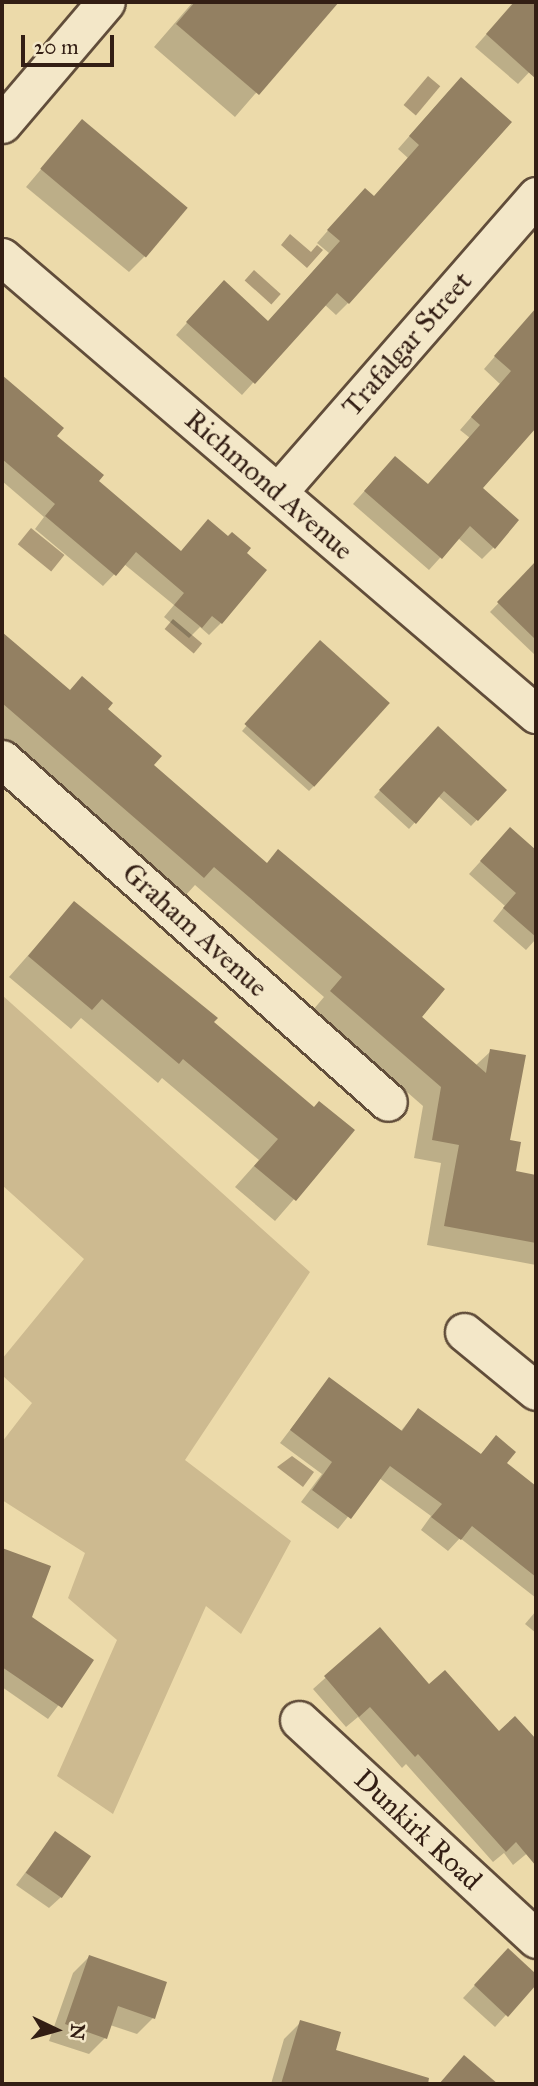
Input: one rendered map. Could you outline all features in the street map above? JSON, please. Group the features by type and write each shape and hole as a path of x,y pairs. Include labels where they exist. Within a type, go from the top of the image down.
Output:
{"street":[{"path":"2,124 106,2"},
{"name":"Trafalgar Street","path":"278,492 536,196"},
{"name":"Richmond Avenue","path":"2,257 536,714"},
{"name":"Graham Avenue","path":"2,759 388,1102"},
{"path":"464,1332 536,1391"},
{"name":"Dunkirk Road","path":"299,1720 536,1939"}],"shaded area":[{"path":"428,76 440,86 416,115 404,105"},
{"path":"290,234 311,252 317,245 323,250 307,268 281,245"},
{"path":"254,270 281,294 271,304 245,280"},
{"path":"31,528 64,555 51,571 18,544"},
{"path":"173,619 202,643 194,653 165,629"},
{"path":"2,995 310,1272 185,1460 291,1541 241,1634 206,1606 113,1814 57,1776 117,1640 68,1598 85,1553 2,1500 2,1442 32,1403 2,1375 2,1359 84,1259 2,1185"},
{"path":"292,1456 314,1472 303,1487 277,1467"}],"building":[{"path":"195,2 339,2 259,95 176,24"},
{"path":"514,2 536,2 536,79 486,34"},
{"path":"461,77 512,122 349,304 337,293 255,384 186,322 224,280 268,321 340,241 327,230 365,188 374,196 419,145 409,136"},
{"path":"82,119 188,208 146,257 40,169"},
{"path":"536,308 536,428 483,488 519,520 495,549 470,526 442,559 364,491 395,456 428,484 480,425 471,417 511,371 494,356"},
{"path":"2,375 64,428 57,436 104,475 99,481 181,551 208,519 228,536 232,532 251,548 247,553 267,570 222,624 212,616 202,628 174,605 184,593 136,552 116,576 45,516 55,504 2,459"},
{"path":"536,561 536,640 497,602"},
{"path":"2,632 70,690 82,676 113,703 108,709 162,756 154,765 267,863 278,849 445,989 422,1017 486,1073 490,1049 526,1055 510,1140 521,1142 516,1171 536,1175 536,1243 444,1226 459,1145 432,1140 441,1087 330,991 342,977 214,867 204,878 2,703"},
{"path":"320,640 390,703 314,787 244,724"},
{"path":"438,726 507,790 478,821 444,791 416,824 379,790"},
{"path":"510,827 536,850 536,937 503,908 516,893 480,861"},
{"path":"74,901 218,1018 214,1022 314,1107 319,1101 355,1130 296,1201 254,1166 278,1139 183,1059 179,1064 102,999 92,1010 28,956"},
{"path":"329,1377 402,1431 418,1408 481,1454 496,1435 516,1452 507,1463 536,1486 536,1577 472,1526 461,1540 431,1517 442,1504 390,1466 351,1519 312,1490 332,1462 290,1430"},
{"path":"2,1548 51,1566 32,1617 94,1660 62,1708 2,1667"},
{"path":"380,1627 429,1684 445,1670 499,1731 515,1716 536,1739 536,1866 516,1842 506,1852 418,1754 415,1757 370,1707 359,1717 324,1676"},
{"path":"55,1831 91,1856 62,1898 26,1873"},
{"path":"508,1948 536,1974 536,1985 508,2017 474,1985"},
{"path":"89,1955 167,1982 155,2019 118,2006 107,2039 65,2024"},
{"path":"300,2020 341,2032 336,2050 429,2078 428,2084 281,2084"},
{"path":"464,2055 498,2084 439,2084"}]}
